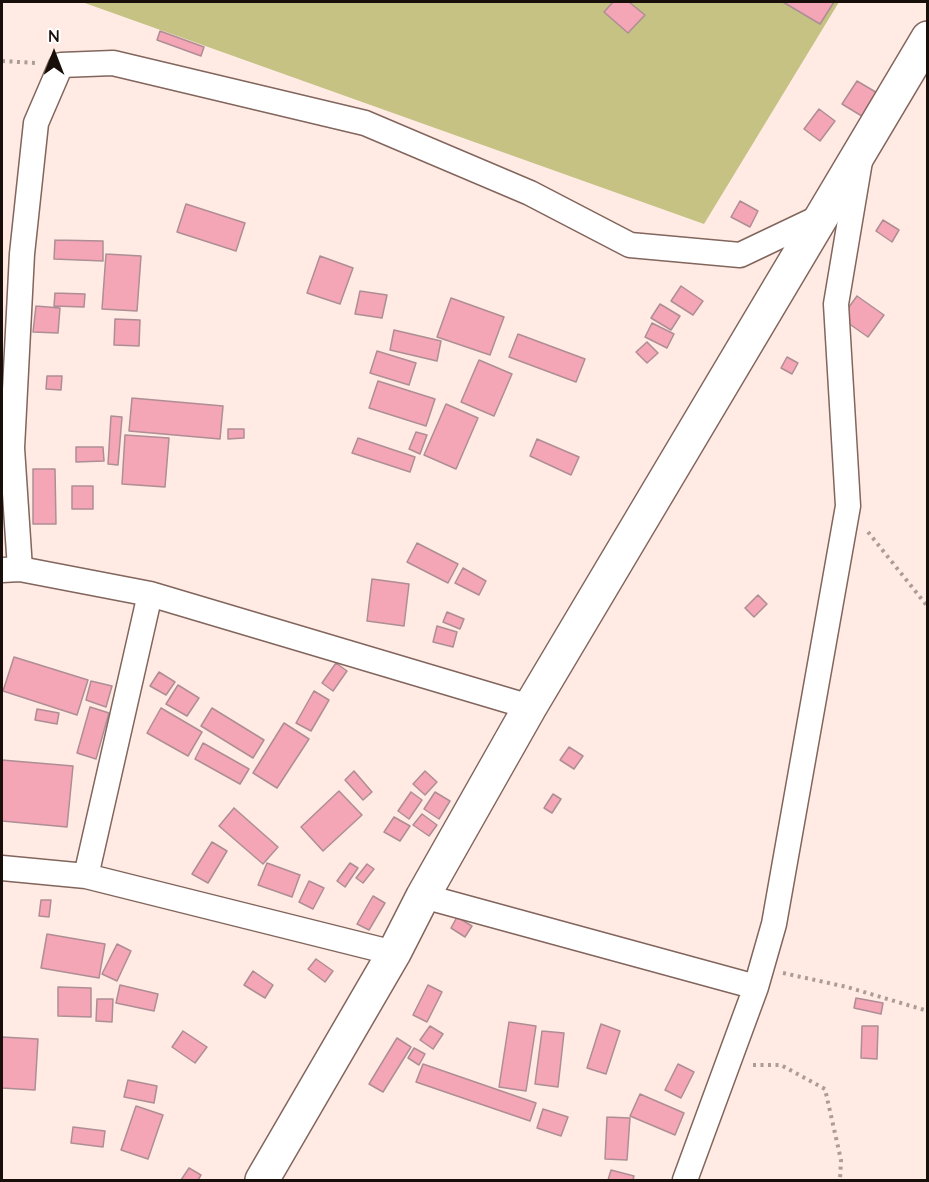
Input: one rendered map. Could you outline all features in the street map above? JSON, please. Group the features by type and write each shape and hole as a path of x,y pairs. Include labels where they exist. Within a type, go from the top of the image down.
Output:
{"main road":[{"path":"262,1180 394,953 423,896 530,706 927,38"}],"street":[{"path":"530,706 150,594 11,570 12,448 22,254 36,123 61,66 113,63 365,123 530,193 630,244 740,255 822,216"},
{"path":"685,1180 759,978 774,924 848,506 836,304 862,150"},
{"path":"86,876 150,594"},
{"path":"2,868 86,876 394,953"},
{"path":"423,896 759,978"}],"path":[{"path":"2,61 61,66"},
{"path":"848,506 927,607"},
{"path":"759,978 847,987 927,1011"},
{"path":"725,1066 781,1065 825,1089 841,1160 840,1180"}],"shaded area":[{"path":"82,2 839,2 704,224"}],"building":[{"path":"613,2 629,2 645,15 628,33 604,12"},
{"path":"783,2 834,2 820,24"},
{"path":"160,31 204,47 201,56 157,40"},
{"path":"857,81 879,94 865,118 842,104"},
{"path":"819,109 835,121 820,141 804,129"},
{"path":"740,201 758,211 750,227 731,217"},
{"path":"186,204 245,223 236,251 177,232"},
{"path":"883,220 899,230 892,242 876,231"},
{"path":"55,240 103,241 103,261 54,259"},
{"path":"106,254 141,256 137,311 102,309"},
{"path":"320,256 353,268 340,304 307,293"},
{"path":"681,286 703,301 693,315 671,301"},
{"path":"360,291 387,295 382,318 355,314"},
{"path":"55,293 85,294 84,307 54,306"},
{"path":"857,296 884,315 868,337 841,318"},
{"path":"451,298 504,317 490,355 437,337"},
{"path":"660,304 680,316 671,330 651,318"},
{"path":"36,306 60,308 58,333 33,332"},
{"path":"115,319 140,320 139,346 114,345"},
{"path":"652,323 674,334 667,348 645,337"},
{"path":"394,330 441,341 437,361 390,350"},
{"path":"518,334 585,359 576,382 509,357"},
{"path":"647,342 658,353 647,363 636,352"},
{"path":"377,351 416,363 409,385 370,373"},
{"path":"787,357 798,363 792,374 781,368"},
{"path":"479,360 512,374 494,416 461,402"},
{"path":"47,376 62,376 61,390 46,389"},
{"path":"378,381 435,399 426,426 369,408"},
{"path":"132,398 223,406 220,439 129,431"},
{"path":"446,404 478,418 456,469 424,455"},
{"path":"111,416 122,417 118,465 108,464"},
{"path":"228,429 244,429 244,438 228,439"},
{"path":"416,432 427,435 420,454 409,449"},
{"path":"125,435 169,438 165,487 122,484"},
{"path":"358,438 415,457 410,472 352,453"},
{"path":"537,439 579,457 571,475 530,456"},
{"path":"76,447 103,447 104,461 76,462"},
{"path":"33,469 55,469 56,524 33,524"},
{"path":"72,486 93,486 93,509 72,509"},
{"path":"417,543 458,564 448,583 407,562"},
{"path":"463,568 486,581 479,595 455,583"},
{"path":"372,579 409,584 404,626 367,621"},
{"path":"758,595 767,604 754,617 745,608"},
{"path":"447,612 464,619 460,629 443,622"},
{"path":"437,626 457,632 453,647 433,642"},
{"path":"14,657 88,680 77,715 3,691"},
{"path":"336,663 347,671 333,691 322,683"},
{"path":"159,672 175,682 166,695 150,686"},
{"path":"91,681 112,686 106,707 86,700"},
{"path":"178,685 199,698 187,716 166,704"},
{"path":"314,691 329,700 311,731 296,723"},
{"path":"90,707 109,713 96,759 77,753"},
{"path":"161,708 202,732 188,756 147,733"},
{"path":"212,708 264,740 253,758 201,726"},
{"path":"37,709 59,713 57,724 35,720"},
{"path":"284,723 309,739 277,788 253,773"},
{"path":"203,743 249,769 240,784 195,759"},
{"path":"569,747 583,756 574,769 560,760"},
{"path":"2,760 73,766 67,827 2,821"},
{"path":"354,771 372,792 363,800 345,780"},
{"path":"425,771 437,782 425,795 413,784"},
{"path":"339,791 362,815 323,851 301,827"},
{"path":"411,792 422,800 409,819 398,811"},
{"path":"435,792 450,801 439,819 424,809"},
{"path":"553,794 561,799 552,813 544,808"},
{"path":"234,808 278,847 263,864 219,826"},
{"path":"422,814 437,825 429,836 413,825"},
{"path":"394,817 410,826 400,841 384,832"},
{"path":"212,842 227,851 208,883 192,874"},
{"path":"267,863 300,875 292,897 258,885"},
{"path":"350,863 358,868 345,887 337,881"},
{"path":"367,864 374,869 363,883 356,878"},
{"path":"309,881 324,888 313,909 299,902"},
{"path":"373,896 385,903 369,930 357,924"},
{"path":"41,900 51,900 49,917 39,916"},
{"path":"457,917 472,926 465,937 451,928"},
{"path":"47,934 105,944 99,978 41,968"},
{"path":"117,944 131,951 117,981 102,974"},
{"path":"316,959 333,971 325,982 308,969"},
{"path":"253,971 273,985 265,998 244,985"},
{"path":"120,985 158,994 154,1011 116,1003"},
{"path":"428,985 442,992 427,1022 413,1015"},
{"path":"58,987 91,988 91,1017 58,1016"},
{"path":"856,998 883,1003 881,1014 854,1008"},
{"path":"97,999 113,999 112,1022 96,1021"},
{"path":"509,1022 536,1026 526,1091 499,1087"},
{"path":"601,1024 620,1031 606,1074 587,1068"},
{"path":"430,1026 443,1034 433,1049 420,1040"},
{"path":"862,1026 878,1026 877,1059 861,1058"},
{"path":"183,1031 207,1047 195,1063 172,1047"},
{"path":"542,1031 564,1033 558,1087 535,1084"},
{"path":"2,1037 38,1039 35,1090 2,1088"},
{"path":"397,1038 411,1047 383,1092 369,1084"},
{"path":"414,1048 425,1054 419,1065 408,1058"},
{"path":"423,1064 536,1103 530,1121 416,1082"},
{"path":"678,1064 694,1072 681,1098 665,1090"},
{"path":"128,1080 157,1086 154,1103 124,1097"},
{"path":"640,1094 684,1113 675,1135 630,1116"},
{"path":"136,1106 163,1115 148,1159 121,1150"},
{"path":"543,1109 568,1117 561,1136 537,1128"},
{"path":"607,1117 630,1118 627,1160 605,1159"},
{"path":"73,1127 105,1131 103,1147 71,1143"},
{"path":"189,1168 201,1175 198,1180 181,1180"},
{"path":"611,1170 634,1176 633,1180 608,1180"}]}
